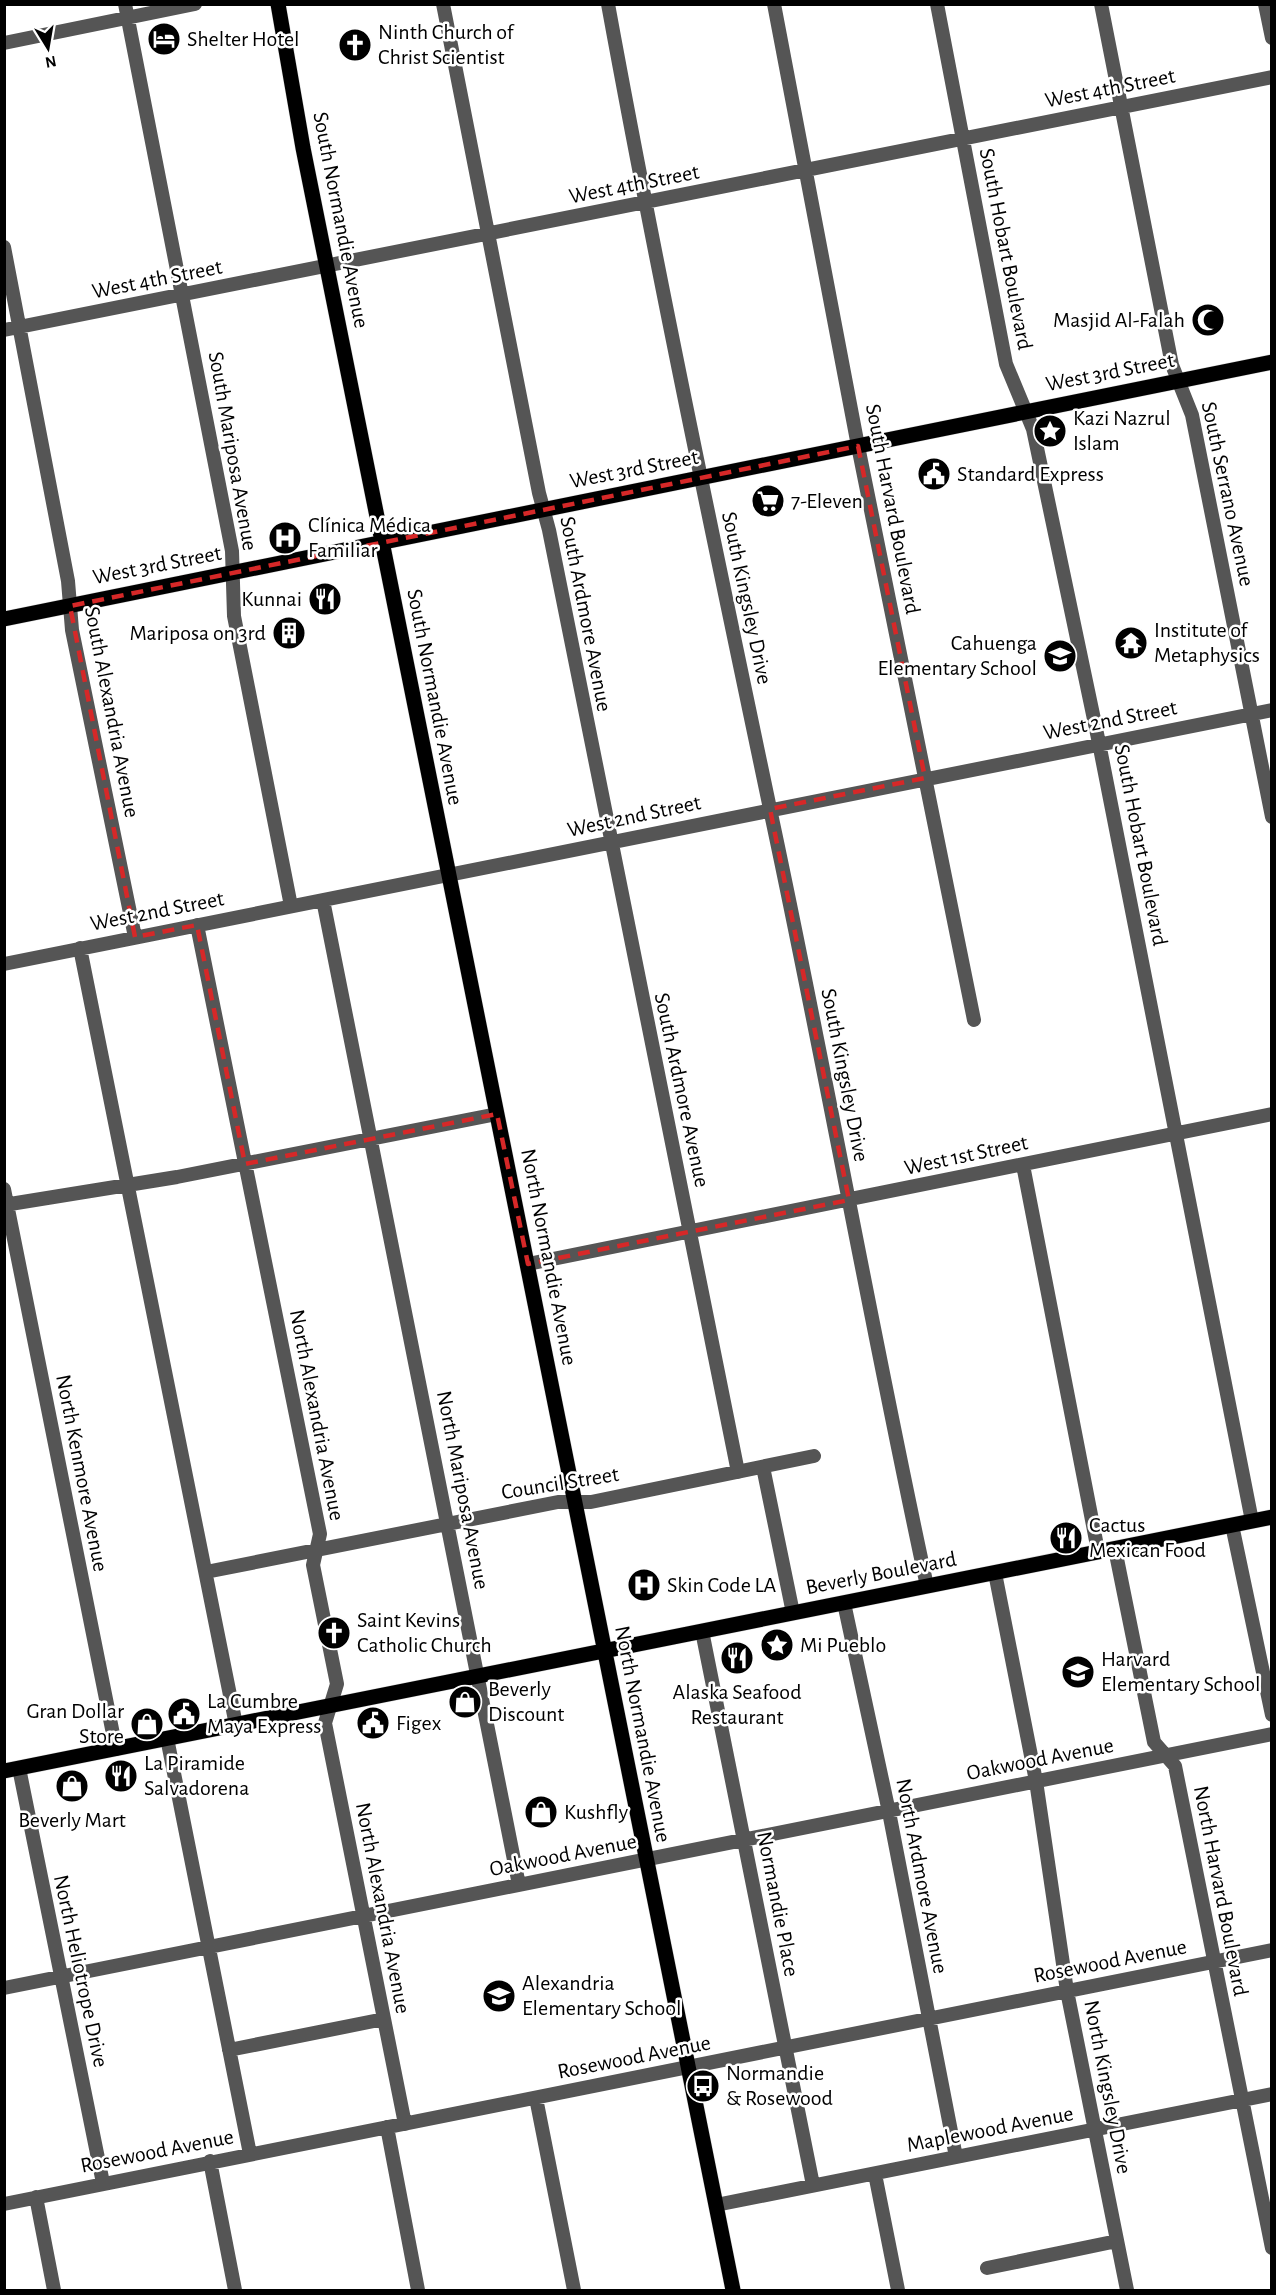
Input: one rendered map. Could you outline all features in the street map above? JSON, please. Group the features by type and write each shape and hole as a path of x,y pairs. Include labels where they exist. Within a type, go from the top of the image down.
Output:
{"main road":[{"name":"South Normandie Avenue","path":"278,4 303,148 329,267 497,1114"},
{"name":"West 3rd Street","path":"4,619 1272,362"},
{"name":"North Normandie Avenue","path":"497,1114 733,2290"},
{"name":"Beverly Boulevard","path":"12,1770 1272,1517"}],"street":[{"path":"4,44 126,11 195,4"},
{"name":"South Ardmore Avenue","path":"443,4 610,843 690,1231"},
{"name":"South Kingsley Drive","path":"608,4 645,204 849,1200"},
{"name":"South Harvard Boulevard","path":"774,4 858,446 974,1020"},
{"name":"South Hobart Boulevard","path":"937,4 1006,364 1033,429 1099,743 1252,1521"},
{"name":"South Serrano Avenue","path":"1101,4 1165,334 1172,365 1192,415 1272,817"},
{"path":"1265,4 1272,38"},
{"name":"South Mariposa Avenue","path":"126,11 232,551 234,616 291,906"},
{"name":"West 4th Street","path":"4,330 645,204 1272,77"},
{"name":"South Alexandria Avenue","path":"4,247 20,327 26,372 68,582 72,630 135,937"},
{"name":"West 2nd Street","path":"4,964 1272,710"},
{"path":"323,900 371,1139"},
{"name":"North Alexandria Avenue","path":"197,925 320,1534 313,1565 337,1684 325,1723 405,2124"},
{"path":"80,948 236,1725"},
{"path":"6,1205 245,1164 497,1114"},
{"name":"West 1st Street","path":"528,1264 1272,1114"},
{"name":"North Mariposa Avenue","path":"371,1139 519,1885"},
{"path":"1023,1165 1098,1551"},
{"name":"North Kenmore Avenue","path":"4,1189 116,1749"},
{"path":"849,1200 895,1439 927,1586"},
{"path":"690,1231 738,1472"},
{"name":"Council Street","path":"206,1572 558,1502 591,1502 814,1456"},
{"path":"764,1467 793,1613"},
{"path":"1232,1525 1272,1714"},
{"name":"North Harvard Boulevard","path":"1115,1549 1154,1742 1175,1766 1272,2248"},
{"name":"North Kingsley Drive","path":"995,1573 1036,1781 1067,1991 1127,2290"},
{"name":"North Ardmore Avenue","path":"844,1603 889,1812 956,2157"},
{"name":"Normandie Place","path":"702,1631 813,2185"},
{"name":"Oakwood Avenue","path":"4,1988 1272,1734"},
{"path":"167,1738 250,2154"},
{"name":"North Heliotrope Drive","path":"12,1770 60,1977 103,2182"},
{"name":"Rosewood Avenue","path":"4,2204 103,2182 689,2068 1272,1950"},
{"path":"229,2050 384,2019"},
{"name":"Maplewood Avenue","path":"716,2205 1272,2094"},
{"path":"536,2098 574,2290"},
{"path":"387,2127 418,2290"},
{"path":"210,2162 236,2290"},
{"path":"875,2174 898,2290"},
{"path":"36,2197 54,2290"},
{"path":"987,2268 1117,2241"}],"highlighted area":[{"path":"858,446 925,778 770,809 849,1200 528,1264 497,1114 245,1164 197,925 135,937 70,606"}],"place":[{"name":"Shelter Hotel","path":"164,39"},
{"name":"Ninth Church of Christ Scientist","path":"355,45"},
{"name":"Masjid Al-Falah","path":"1208,320"},
{"name":"Kazi Nazrul Islam","path":"1050,431"},
{"name":"Standard Express","path":"934,474"},
{"name":"7-Eleven","path":"768,501"},
{"name":"Clínica Médica Familiar","path":"285,538"},
{"name":"Kunnai","path":"325,599"},
{"name":"Mariposa on 3rd","path":"289,633"},
{"name":"Institute of Metaphysics","path":"1131,643"},
{"name":"Cahuenga Elementary School","path":"1060,656"},
{"name":"Cactus Mexican Food","path":"1066,1538"},
{"name":"Skin Code LA","path":"644,1585"},
{"name":"Saint Kevins Catholic Church","path":"334,1633"},
{"name":"Mi Pueblo","path":"777,1645"},
{"name":"Alaska Seafood Restaurant","path":"737,1658"},
{"name":"Harvard Elementary School","path":"1078,1672"},
{"name":"Beverly Discount","path":"465,1702"},
{"name":"La Cumbre Maya Express","path":"184,1714"},
{"name":"Figex","path":"373,1723"},
{"name":"Gran Dollar Store","path":"147,1724"},
{"name":"La Piramide Salvadorena","path":"121,1776"},
{"name":"Beverly Mart","path":"72,1786"},
{"name":"Kushfly","path":"541,1812"},
{"name":"Alexandria Elementary School","path":"499,1996"},
{"name":"Normandie & Rosewood","path":"703,2086"}]}
